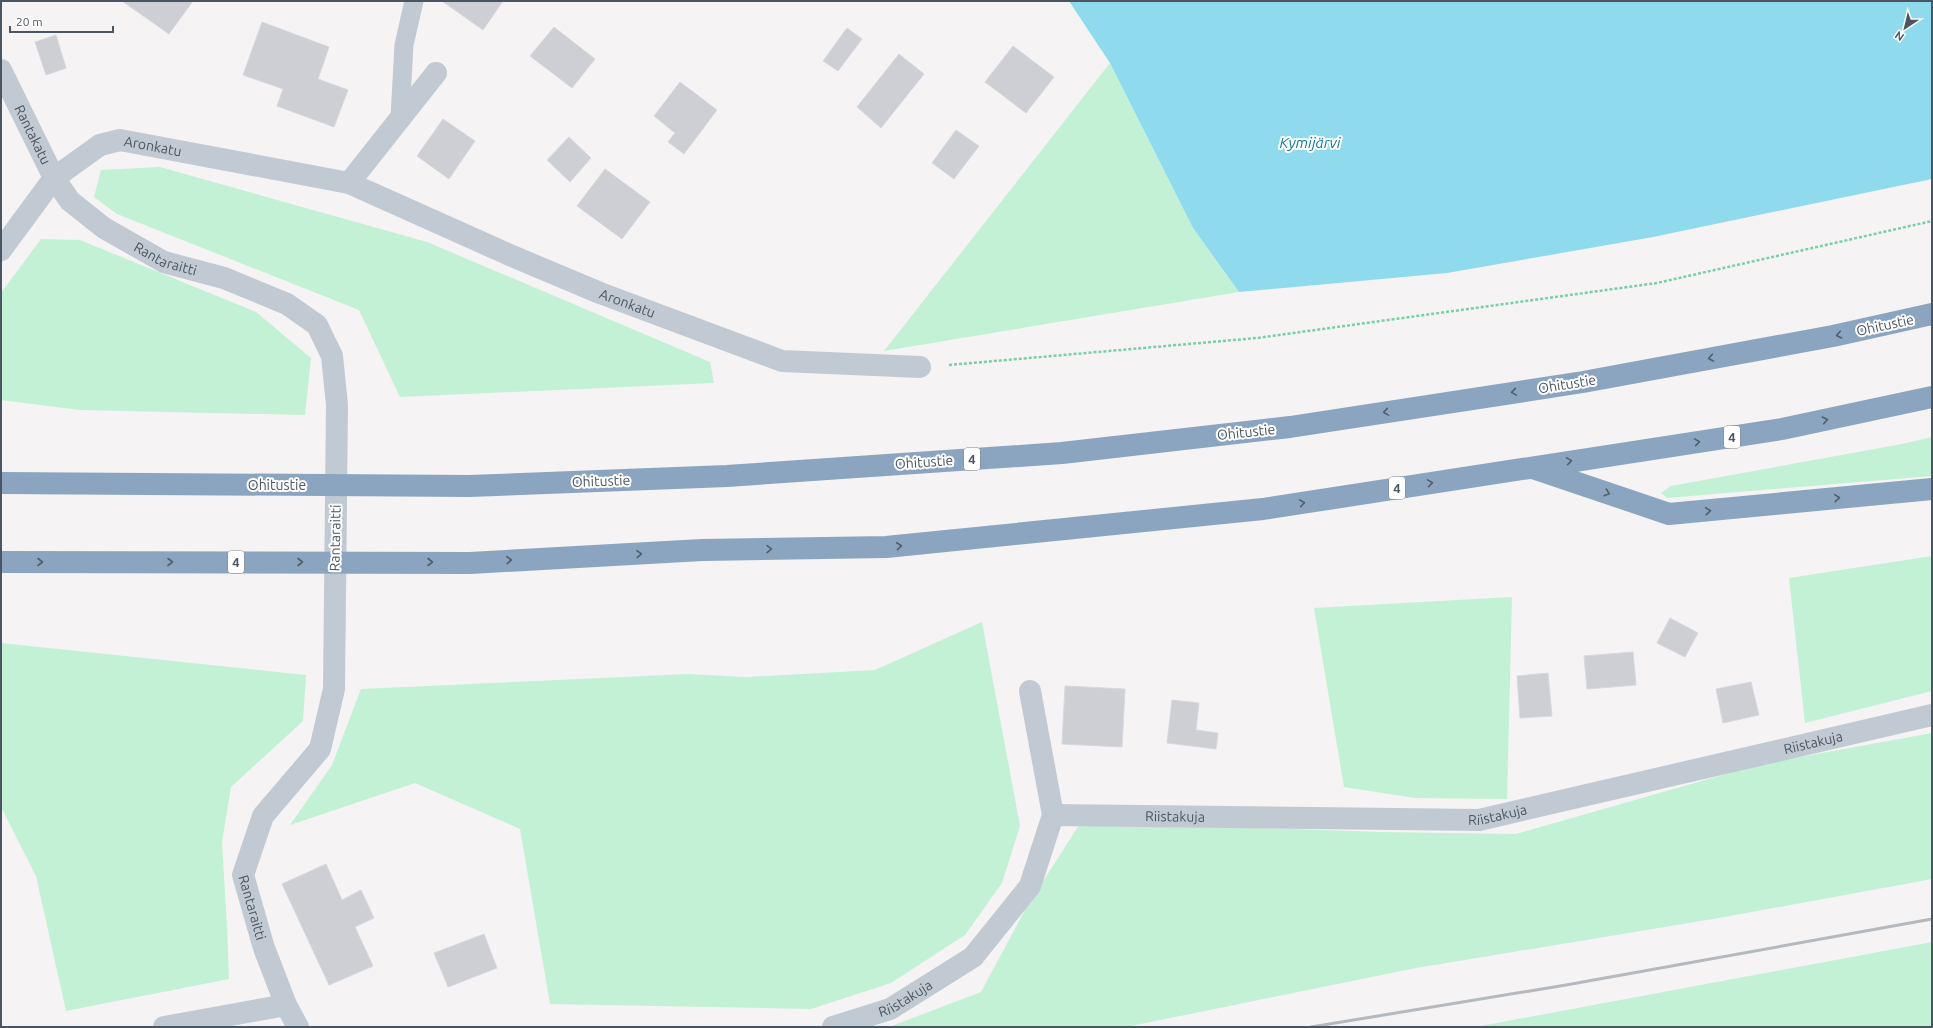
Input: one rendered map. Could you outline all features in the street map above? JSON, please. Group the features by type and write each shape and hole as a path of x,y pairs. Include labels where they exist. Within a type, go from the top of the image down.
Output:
{"highway":[{"name":"Ohitustie","path":"1,483 469,486 727,476 1062,453 1290,427 1583,382 1834,336 1932,314"},
{"name":"4","path":"1,562 470,562 702,550 886,547 1263,509 1782,429 1932,397"},
{"path":"1530,467 1669,514 1932,489"}],"street":[{"name":"Rantakatu","path":"1,70 54,178"},
{"path":"349,183 436,73"},
{"name":"Aronkatu","path":"1,250 54,178 100,145 120,140 349,183 592,290 782,361 920,367"},
{"name":"Rantaraitti","path":"54,178 70,201 104,228 164,262 224,278 288,304 317,325 332,356 337,405 334,689 320,749 263,816 243,874 264,948 286,1006 298,1027"},
{"name":"Riistakuja","path":"833,1027 890,1009 973,957 1030,886 1053,815 1030,691"},
{"name":"Riistakuja","path":"1053,815 1479,820 1932,715"},
{"path":"164,1027 286,1006"}],"lane":[{"path":"400,117 404,45 414,1"}],"path":[{"path":"920,367 1257,338 1657,284 1932,221"}],"green space":[{"path":"1110,63 1193,228 1239,292 884,351"},
{"path":"160,167 427,242 710,362 714,383 400,397 359,310 117,214 94,197 101,170"},
{"path":"41,239 80,240 256,312 311,358 305,415 80,410 1,400 1,293"},
{"path":"1932,437 1932,476 1667,498 1661,493 1671,486 1902,444"},
{"path":"1932,556 1932,691 1805,723 1789,578"},
{"path":"1512,597 1507,799 1415,798 1344,787 1314,608"},
{"path":"982,622 1020,826 1002,883 965,935 891,983 811,1009 550,1004 520,829 415,783 290,825 332,765 361,689 688,674 746,677 875,670"},
{"path":"1,643 306,675 303,721 231,787 222,842 229,979 66,1011 36,876 1,807"},
{"path":"1932,733 1932,879 1713,919 1416,968 1126,1027 889,1027 981,992 1026,908 1081,822 1380,832 1516,834 1761,764"},
{"path":"1932,942 1932,1027 1475,1027"}],"water":[{"name":"Kymijärvi","path":"1069,1 1932,1 1932,179 1653,237 1447,273 1239,292 1193,228 1110,63"}],"building":[{"path":"122,1 193,1 169,34"},
{"path":"442,1 503,1 483,30"},
{"path":"262,22 329,47 318,79 348,90 334,127 277,106 283,89 243,75"},
{"path":"554,27 595,59 572,88 530,56"},
{"path":"847,28 862,39 838,71 823,61"},
{"path":"56,35 66,68 46,75 35,42"},
{"path":"1013,46 1054,77 1026,113 985,82"},
{"path":"899,54 924,74 881,128 857,107"},
{"path":"680,82 717,110 684,154 668,142 675,133 654,116"},
{"path":"443,119 475,141 449,179 417,156"},
{"path":"956,130 979,146 954,179 932,163"},
{"path":"569,137 591,158 570,182 547,160"},
{"path":"605,169 650,202 622,239 577,206"},
{"path":"1670,618 1698,633 1685,657 1657,643"},
{"path":"1633,652 1636,685 1587,689 1584,656"},
{"path":"1548,673 1552,716 1520,718 1517,676"},
{"path":"1751,682 1759,715 1723,723 1716,689"},
{"path":"1065,686 1125,689 1122,747 1062,744"},
{"path":"1172,700 1199,703 1196,730 1218,733 1216,749 1167,743"},
{"path":"326,864 342,900 361,890 374,918 355,927 373,966 329,985 282,884"},
{"path":"484,934 497,968 448,987 434,953"}],"railway":[{"path":"1311,1027 1566,985 1932,919"}]}
